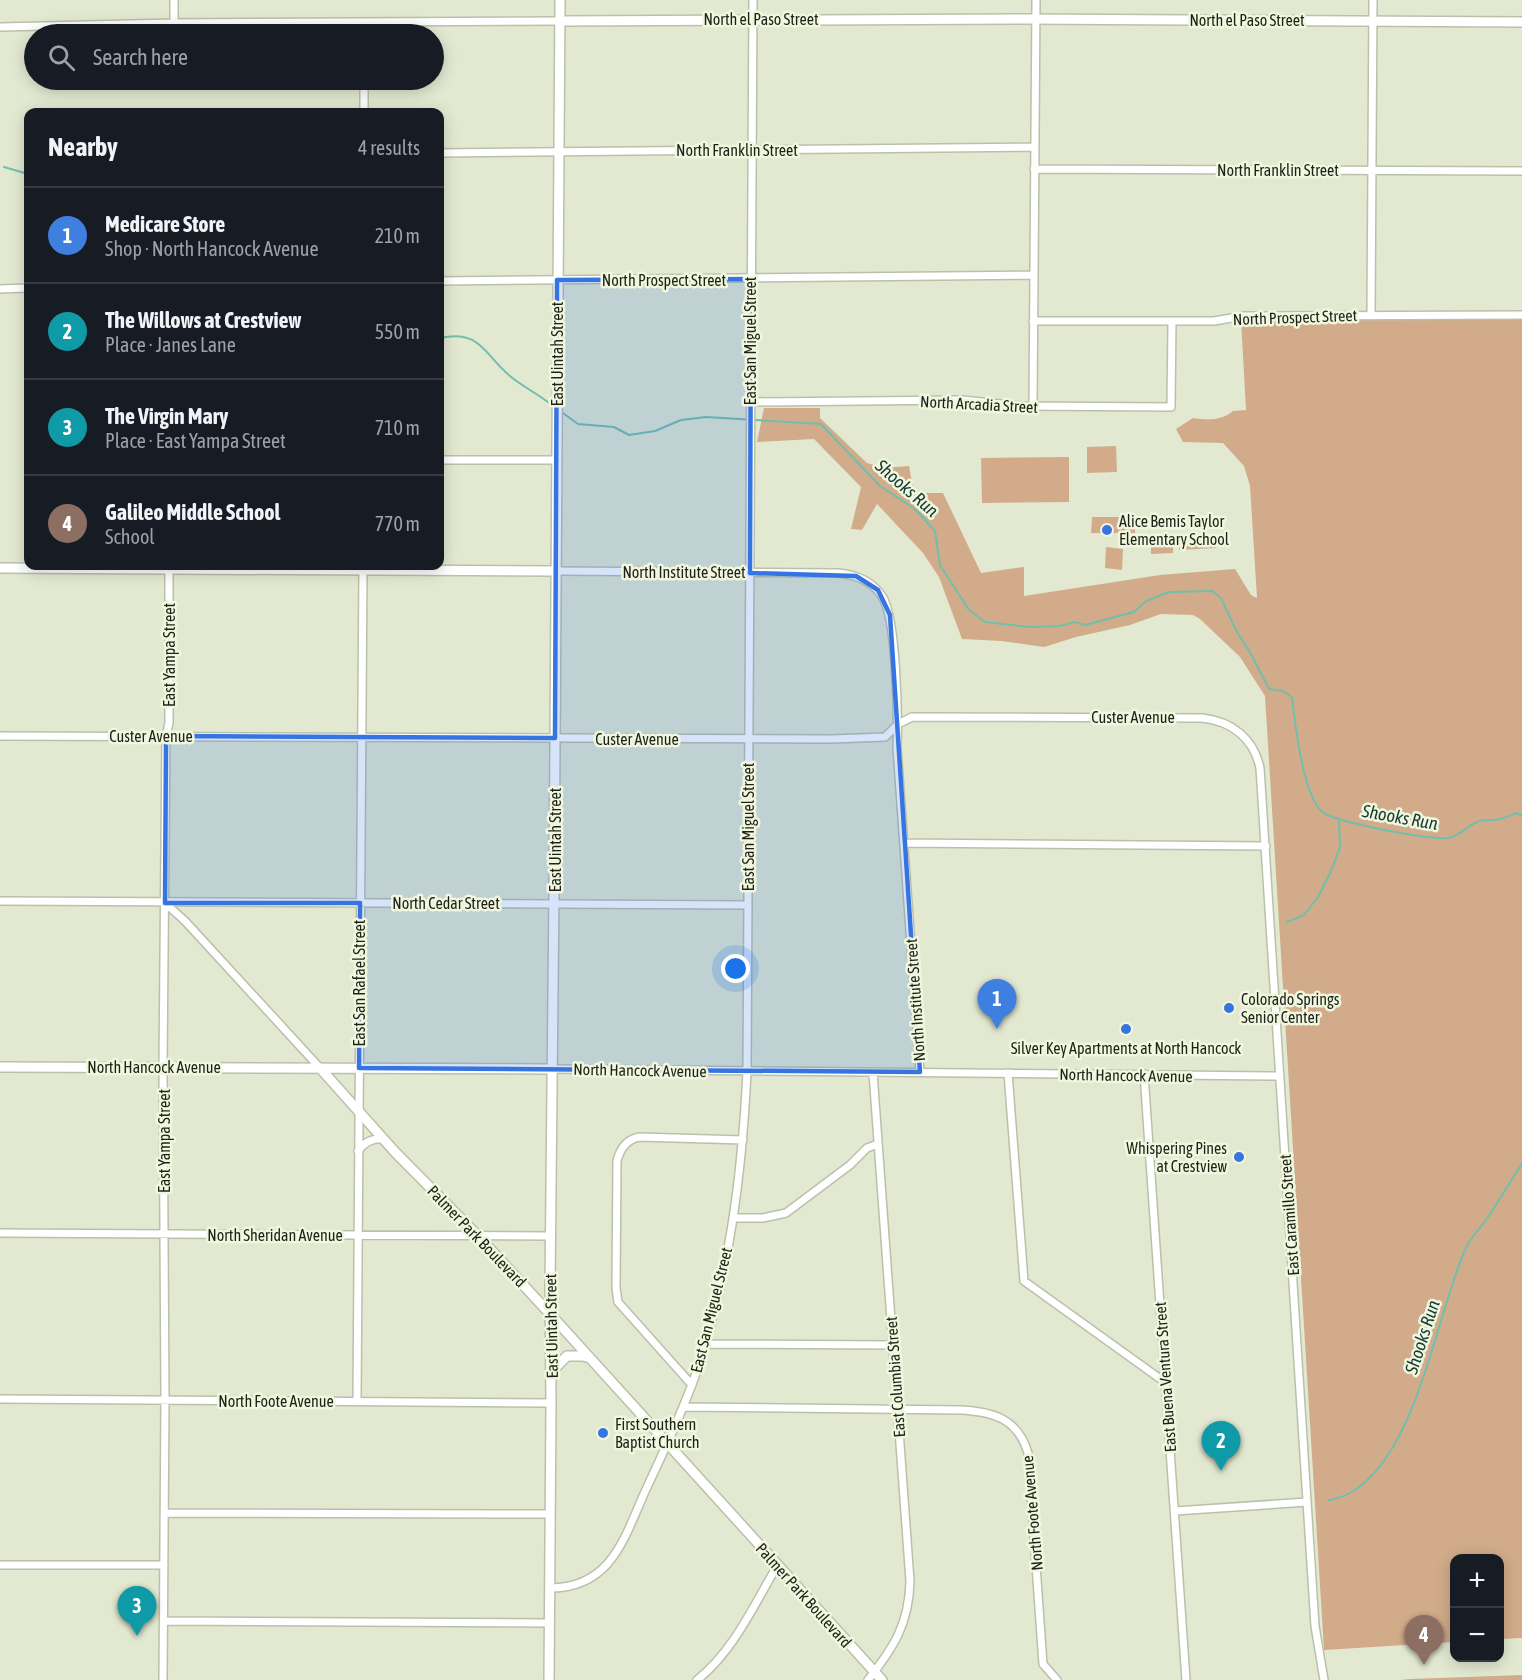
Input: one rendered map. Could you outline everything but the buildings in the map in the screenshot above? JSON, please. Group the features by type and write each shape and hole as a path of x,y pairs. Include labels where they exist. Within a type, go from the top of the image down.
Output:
{"main road":[{"name":"East Uintah Street","path":"549,1680 560,0"},
{"name":"North el Paso Street","path":"560,21 1036,19 1522,22"},
{"name":"North Institute Street","path":"0,568 24,568"},
{"name":"North Institute Street","path":"444,569 555,571"},
{"name":"North Hancock Avenue","path":"0,1067 552,1069"},
{"name":"Palmer Park Boulevard","path":"320,1068 384,1140 551,1315 882,1680"},
{"path":"551,1372 567,1356 590,1358"}],"street":[{"path":"174,0 174,23"},
{"name":"East San Miguel Street","path":"550,1588 564,1588 584,1582 609,1564 620,1546 683,1407 705,1344 724,1269 743,1140 747,1072 753,0"},
{"path":"1033,407 1035,0"},
{"path":"1371,315 1373,0"},
{"name":"North el Paso Street","path":"130,24 560,21"},
{"name":"North el Paso Street","path":"0,27 24,26"},
{"path":"364,90 364,108"},
{"name":"North Franklin Street","path":"444,153 1034,147"},
{"name":"North Franklin Street","path":"1034,169 1522,171"},
{"name":"North Prospect Street","path":"444,281 1032,274"},
{"path":"0,289 24,288"},
{"name":"North Prospect Street","path":"1033,321 1214,321 1243,316 1522,315"},
{"name":"North Arcadia Street","path":"750,402 962,400 1033,407 1171,407 1172,321"},
{"path":"444,460 557,460"},
{"name":"East Yampa Street","path":"163,1680 165,1235 163,1067 166,735 169,723 169,570"},
{"name":"East San Rafael Street","path":"357,1401 363,570"},
{"name":"North Institute Street","path":"555,571 847,574 865,580 878,590 887,607 891,624 898,724 897,748 920,1072"},
{"name":"Custer Avenue","path":"0,736 832,740 885,737 898,724 912,717 1202,718 1230,725 1245,737 1254,750"},
{"name":"East Caramillo Street","path":"1254,750 1260,768 1266,846 1315,1626 1324,1680"},
{"path":"904,843 1266,846"},
{"name":"North Cedar Street","path":"0,901 747,905"},
{"name":"Palmer Park Boulevard","path":"165,903 185,921 320,1068"},
{"name":"North Hancock Avenue","path":"552,1069 1280,1076"},
{"name":"East Columbia Street","path":"868,1680 900,1632 909,1608 910,1596 873,1073"},
{"path":"1008,1073 1024,1281 1166,1383"},
{"name":"East Buena Ventura Street","path":"1144,1074 1186,1680"},
{"path":"692,1385 618,1302 616,1288 617,1161 622,1148 633,1138 743,1140"},
{"path":"358,1151 364,1143 377,1139 384,1140"},
{"path":"733,1218 763,1218 786,1213 850,1165 867,1148 878,1144"},
{"name":"North Sheridan Avenue","path":"0,1233 551,1236"},
{"path":"705,1344 893,1346"},
{"name":"North Foote Avenue","path":"0,1399 551,1403"},
{"name":"North Foote Avenue","path":"683,1407 983,1412 1007,1422 1021,1436 1029,1462 1043,1664 1057,1680"},
{"path":"1175,1511 1307,1502"},
{"path":"165,1513 550,1514"},
{"path":"0,1565 164,1565"},
{"path":"697,1680 723,1653 742,1626 777,1566"},
{"path":"164,1621 549,1623"}],"highlighted area":[{"path":"751,279 750,573 856,576 878,590 890,615 920,1072 359,1068 360,903 165,903 166,736 555,738 557,280"}],"shaded area":[{"path":"1241,320 1522,320 1522,1638 1504,1639 1504,1554 1450,1554 1450,1642 1324,1650 1265,696 1240,657 1193,615 1161,614 1130,625 1044,647 962,639 939,577 923,553 877,504 862,530 851,529 861,487 814,439 757,442 764,408 820,408 820,418 867,463 885,468 909,466 914,493 943,493 981,573 1024,567 1024,596 1160,575 1235,569 1251,595 1257,598 1250,486 1244,466 1223,443 1183,442 1176,429 1193,418 1214,419 1224,417 1233,411 1246,410"},
{"path":"1116,446 1117,472 1087,473 1087,447"},
{"path":"1069,457 1069,502 982,503 981,458"},
{"path":"1092,517 1135,517 1135,533 1091,533"},
{"path":"1178,534 1216,537 1216,548 1179,550"},
{"path":"1151,538 1173,538 1173,553 1151,554"},
{"path":"1106,547 1123,549 1122,570 1105,568"},
{"path":"1522,1675 1522,1680 1401,1680 1410,1679"}],"waterway":[{"name":"Shooks Run","path":"4,167 24,173"},
{"name":"Shooks Run","path":"444,337 465,337 481,346 510,376 553,406"},
{"name":"Shooks Run","path":"560,411 578,424 614,427 629,435 655,431 681,420 706,417 821,424 880,486 915,509 935,531 940,565 969,610 985,622 1030,627 1060,626 1075,622 1085,625 1134,612 1146,601 1169,592 1212,591 1221,598 1269,689 1283,691 1292,697 1305,774 1309,789 1321,811 1362,825 1405,834 1440,838 1453,837 1480,821 1500,819 1517,813 1522,816"},
{"name":"Shooks Run","path":"1287,922 1304,915 1318,897 1340,847 1339,821"},
{"name":"Shooks Run","path":"1328,1501 1350,1493 1373,1474 1392,1449 1421,1383 1465,1250 1522,1163"}],"place":[{"name":"Alice Bemis Taylor Elementary School","path":"1107,530"},
{"name":"Colorado Springs Senior Center","path":"1229,1008"},
{"name":"Medicare Store","path":"997,1029"},
{"name":"Silver Key Apartments at North Hancock","path":"1126,1029"},
{"name":"Whispering Pines at Crestview","path":"1239,1157"},
{"name":"First Southern Baptist Church","path":"603,1433"},
{"name":"The Willows at Crestview","path":"1221,1471"},
{"name":"The Virgin Mary","path":"137,1636"},
{"name":"Galileo Middle School","path":"1424,1665"}]}
